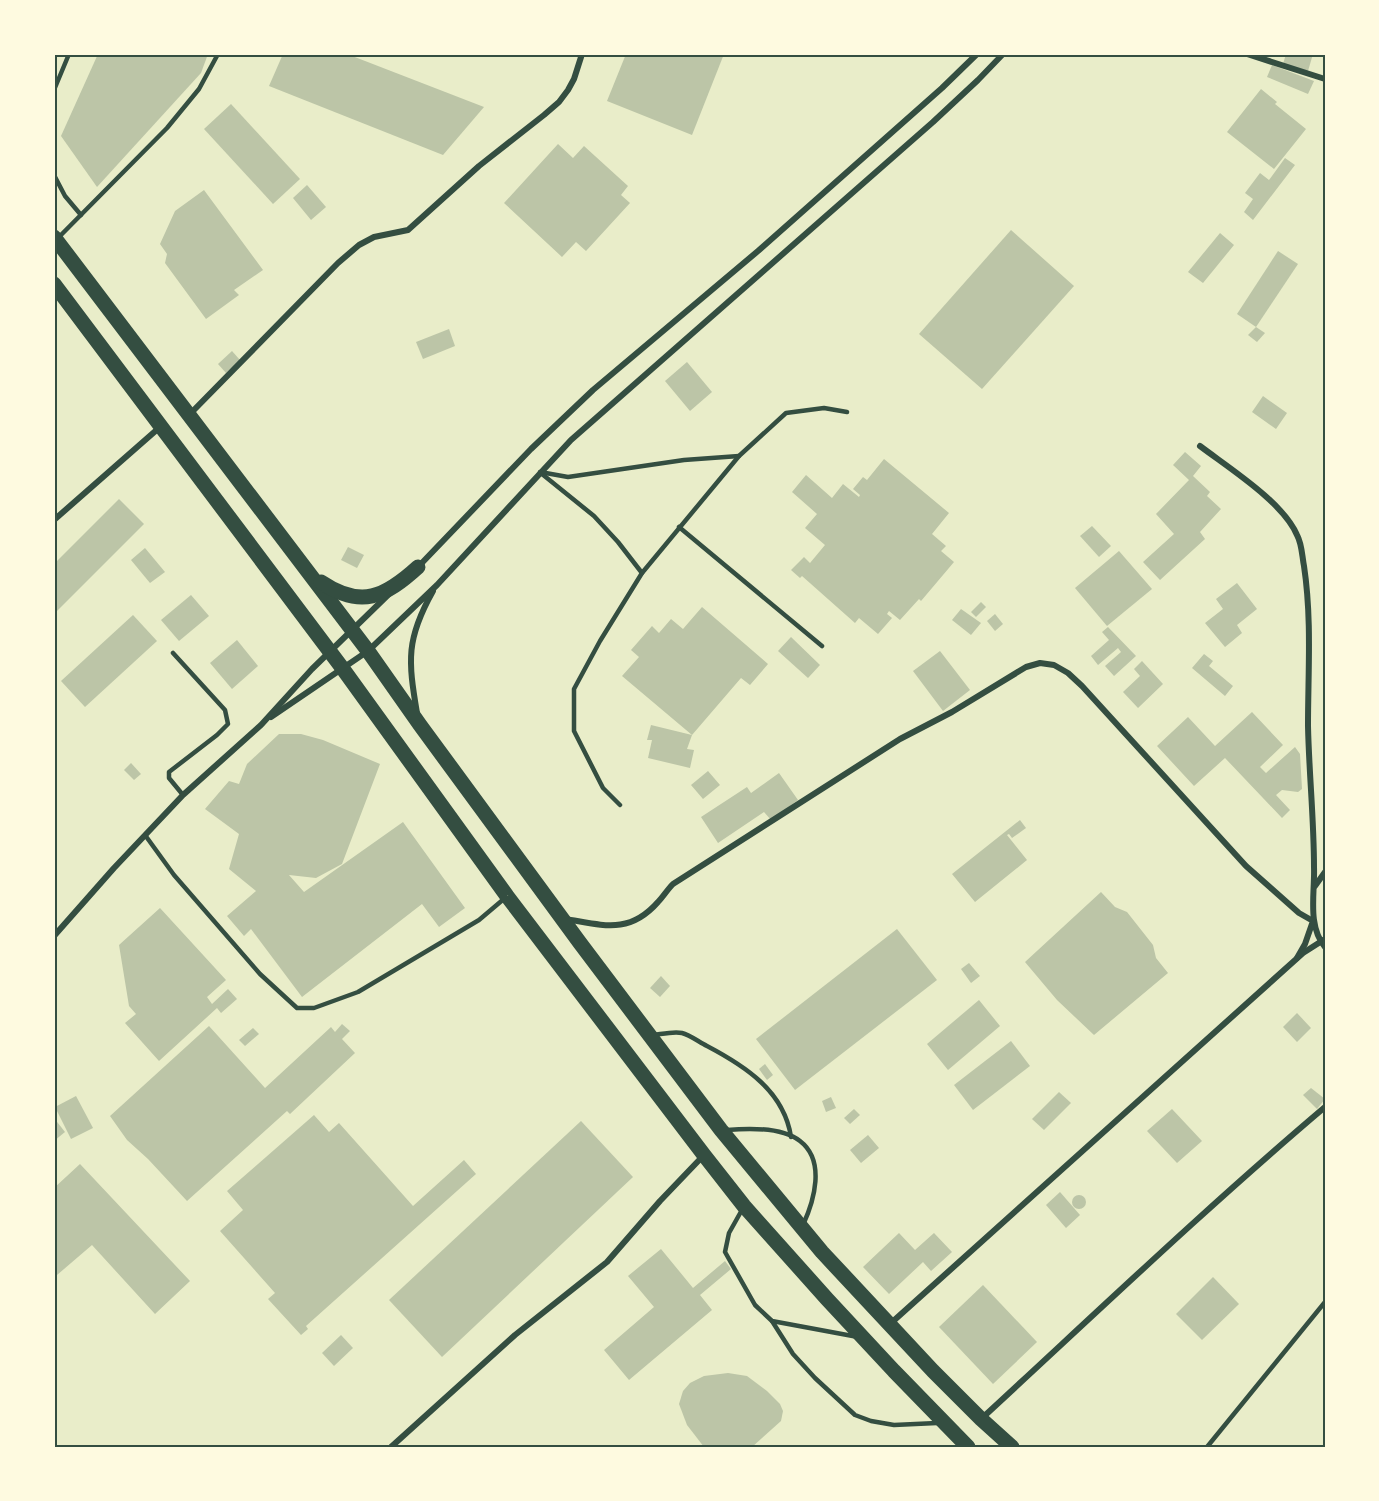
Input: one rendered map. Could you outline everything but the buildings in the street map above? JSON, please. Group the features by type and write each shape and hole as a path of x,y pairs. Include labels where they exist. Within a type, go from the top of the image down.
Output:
{"main road":[{"path":"55,238 368,651 648,1035 721,1130 801,1227 890,1324 981,1419 1012,1447"},
{"path":"54,285 343,669 507,896 744,1206 864,1338 968,1447"},
{"path":"311,575 334,591 351,597 370,597 391,589 418,567"}],"street":[{"path":"189,415 338,263 359,245 374,237 408,231 479,166 559,102 574,79 582,54"},
{"path":"54,936 183,795 261,725 329,652 418,567 531,449 593,390 758,251 942,88 977,54"},
{"path":"261,725 368,651 437,585 571,440 933,123 1004,54"},
{"path":"1247,54 1325,80"},
{"path":"54,520 161,426"},
{"path":"1200,446 1270,500 1287,517 1298,535 1307,584 1309,613 1308,729 1314,886 1313,921 1297,958"},
{"path":"420,725 410,675 412,637 421,612 437,585"},
{"path":"562,918 609,926 625,926 659,902 673,884 865,761 1026,667 1041,663 1054,665 1068,673 1246,866 1299,913 1313,921 1324,942 1297,958 890,1324"},
{"path":"1314,886 1325,872"},
{"path":"981,1419 1128,1281 1325,1107"},
{"path":"391,1447 515,1335 607,1262 704,1155"}],"lane":[{"path":"54,90 69,54"},
{"path":"55,238 168,128 199,89 218,54"},
{"path":"54,175 65,196 81,215"},
{"path":"620,805 603,788 574,731 574,689 600,641 642,573 739,456 786,413 824,408 847,412"},
{"path":"540,472 568,477 684,460 739,456"},
{"path":"540,472 594,516 642,573"},
{"path":"679,527 822,646"},
{"path":"173,653 225,710 228,724 169,772 169,778 183,795"},
{"path":"145,835 174,875 232,939 260,974 297,1008 314,1008 358,992 479,920 507,896"},
{"path":"648,1035 681,1033 746,1068 767,1087 784,1111 791,1137"},
{"path":"721,1130 764,1129 799,1140 807,1149 816,1175 809,1210 801,1227"},
{"path":"744,1206 729,1233 725,1252 755,1305 772,1321 793,1354 815,1378 855,1415 871,1421 894,1425 943,1422"},
{"path":"1208,1447 1325,1302"},
{"path":"772,1321 864,1338"}]}
